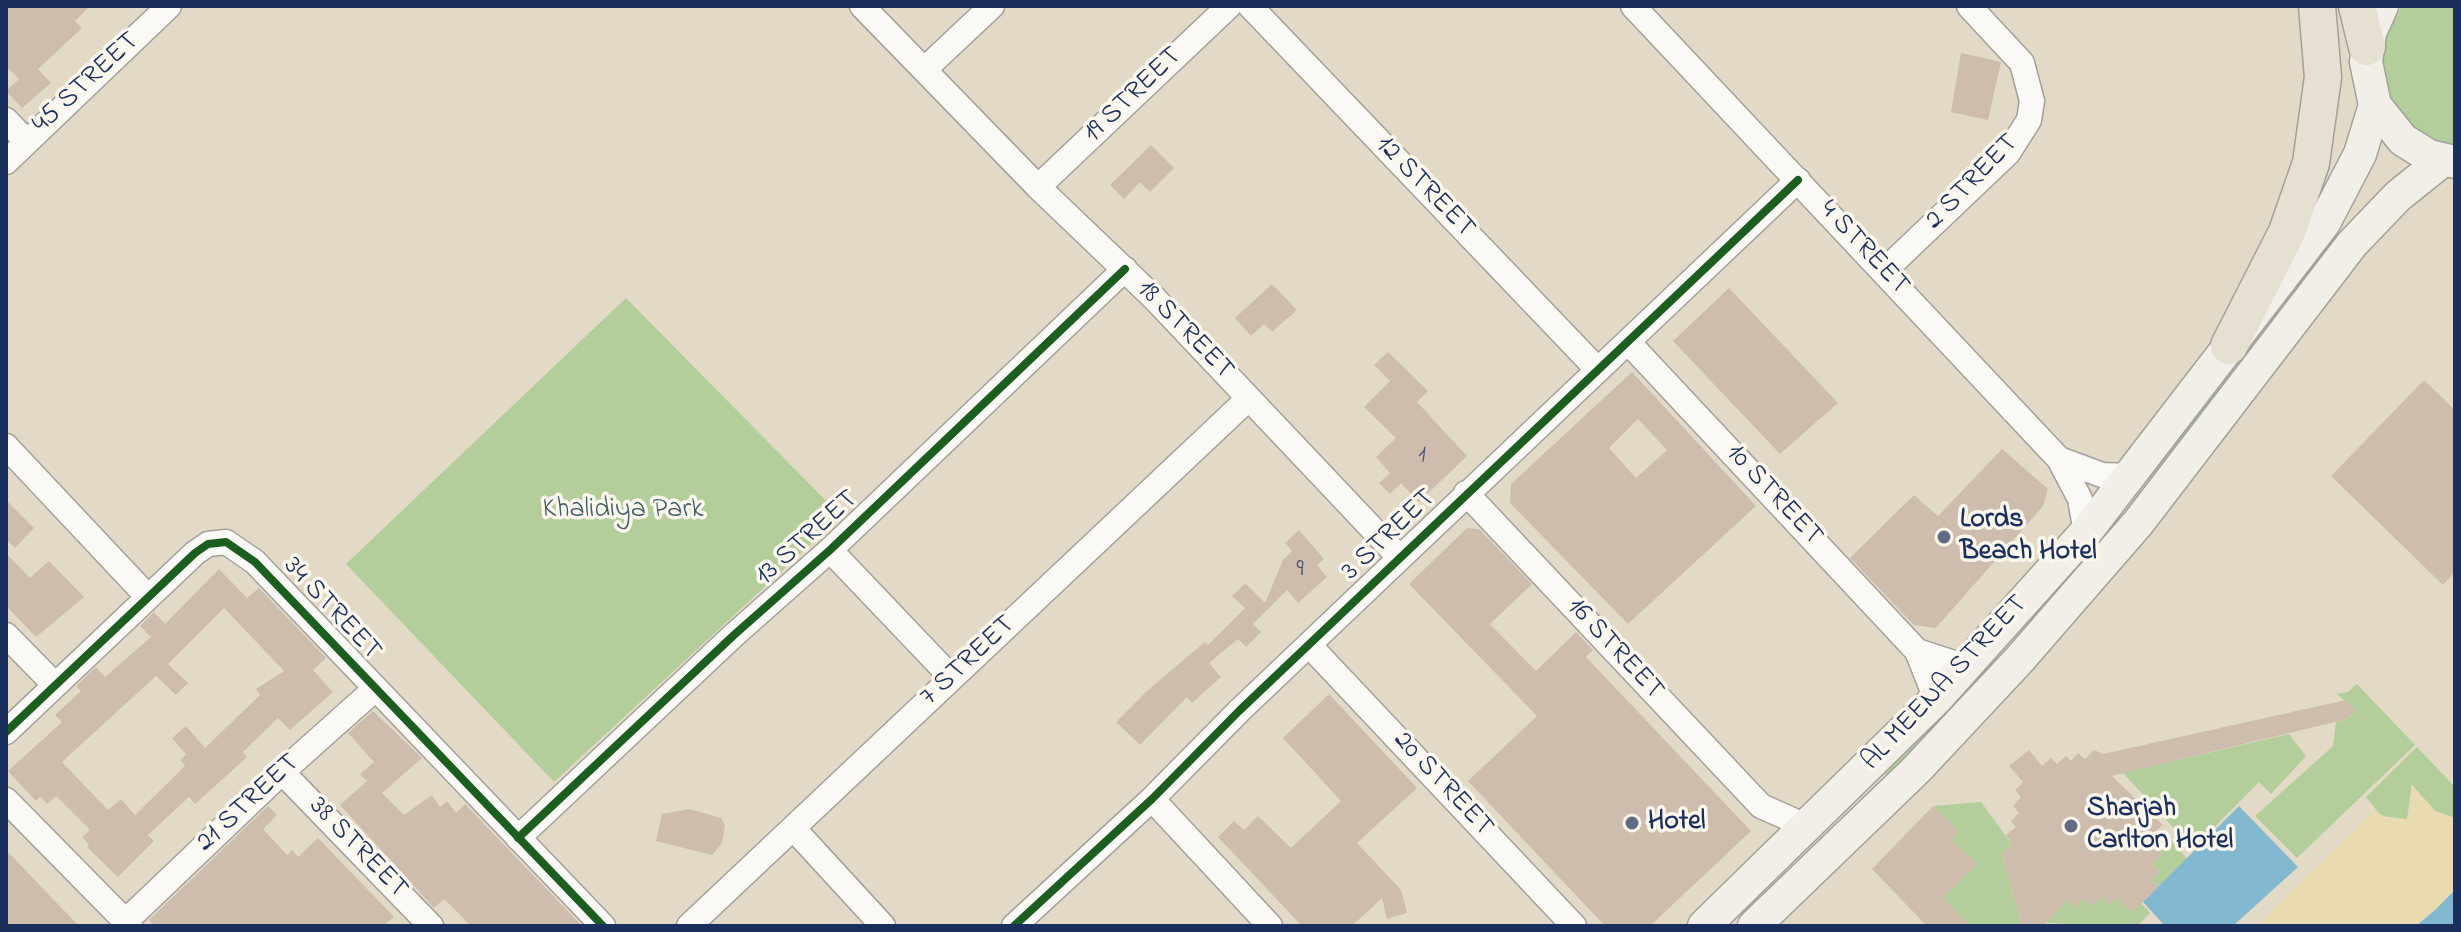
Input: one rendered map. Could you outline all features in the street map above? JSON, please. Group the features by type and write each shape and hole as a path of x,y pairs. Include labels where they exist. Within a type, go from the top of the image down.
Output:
{"main road":[{"path":"2229,346 2287,232 2311,163 2323,77 2317,6"},
{"path":"2357,6 2367,47 2367,77 2375,105 2403,140 2449,161"},
{"path":"2367,47 2382,6"},
{"name":"AL MEENA STREET","path":"1704,926 1936,699 2086,532 2309,245 2338,201 2360,154 2375,105"},
{"name":"AL MEENA STREET","path":"1754,926 1916,770 2019,660 2148,510 2352,244 2390,204 2449,161"},
{"path":"1798,885 1802,862 1844,816 1843,806 1837,799"}],"street":[{"name":"45 STREET","path":"6,162 169,6"},
{"name":"18 STREET","path":"862,6 1038,187 1125,269 1400,558"},
{"path":"925,69 992,6"},
{"name":"19 STREET","path":"1038,187 1229,6"},
{"name":"12 STREET","path":"1250,6 1598,370"},
{"name":"4 STREET","path":"1633,6 2059,459 2080,499 2086,532"},
{"name":"2 STREET","path":"1884,271 2008,153 2029,120 2031,91 2022,63 1969,6"},
{"path":"6,120 26,141"},
{"name":"3 STREET","path":"1014,926 1152,799 1466,493 1798,180"},
{"name":"13 STREET","path":"518,838 734,635 830,550 1125,269"},
{"name":"10 STREET","path":"1628,342 1917,651 1936,699"},
{"name":"7 STREET","path":"689,926 1248,399"},
{"path":"6,446 147,596"},
{"name":"4 STREET","path":"2059,459 2102,475 2131,476"},
{"name":"16 STREET","path":"1466,493 1761,806 1808,827"},
{"name":"34 STREET","path":"6,732 147,596 202,548 221,541 234,545 255,562 603,926"},
{"path":"830,550 952,678"},
{"path":"6,635 55,685"},
{"name":"20 STREET","path":"1309,645 1574,926"},
{"name":"10 STREET","path":"1917,651 1966,667"},
{"name":"21 STREET","path":"128,924 282,772 375,689"},
{"name":"38 STREET","path":"282,772 431,926"},
{"path":"1152,799 1270,926"},
{"path":"6,800 128,924"},
{"name":"16 STREET","path":"1761,806 1778,855"},
{"path":"793,828 883,926"}],"green space":[{"path":"2402,6 2455,6 2455,149 2412,129 2392,105 2382,74 2383,42"},
{"name":"Khalidiya Park","path":"626,298 841,516 554,782 346,564"},
{"path":"2225,374 2234,381 2155,482 2147,475"},
{"path":"1970,680 1978,687 1890,778 1882,771"},
{"path":"2357,684 2415,745 2297,858 2255,816 2333,746 2336,722 2347,719 2356,711 2337,694 2348,692"},
{"path":"2289,734 2306,756 2271,794 2259,782 2193,849 2123,773"},
{"path":"2417,747 2453,785 2455,783 2455,818 2435,811 2412,785 2407,819 2381,816 2366,797"},
{"path":"1981,802 2012,844 2002,854 2022,926 1970,926 1943,898 1976,864 1953,841 1958,830 1933,806"},
{"path":"2162,829 2188,860 2158,887 2151,880 2160,872 2152,864 2161,854 2154,848 2162,840 2154,833"},
{"path":"2134,896 2150,913 2137,926 2046,923 2068,899 2076,907 2084,899 2102,897 2109,904 2117,898"}],"sand":[{"path":"2411,784 2435,811 2455,818 2455,890 2435,910 2416,926 2257,926 2374,811 2391,820 2407,819 2411,810"}],"water":[{"path":"2239,806 2298,867 2233,926 2165,926 2143,902"},
{"path":"2455,890 2455,926 2416,926 2435,910"}],"building":[{"path":"6,6 90,6 75,21 82,28 38,69 51,83 22,108 6,91 19,79 6,66"},
{"path":"1961,53 2001,62 1988,120 1951,112"},
{"path":"1151,145 1174,168 1150,192 1140,182 1124,199 1110,185"},
{"path":"1272,284 1297,310 1272,332 1264,324 1251,336 1235,318"},
{"path":"1729,288 1838,403 1780,454 1673,341"},
{"path":"1388,352 1428,391 1417,402 1467,456 1419,502 1401,483 1390,494 1379,483 1390,473 1376,457 1396,438 1364,407 1390,381 1374,365"},
{"path":"1632,372 1756,506 1628,624 1510,503 1511,484","holes":["1638,419 1667,450 1636,478 1609,448"]},
{"path":"2424,380 2455,410 2455,572 2443,585 2331,476"},
{"name":"Lords Beach Hotel","path":"2002,449 2048,489 2043,506 1936,628 1914,625 1850,558 1914,495 1938,516"},
{"path":"6,500 34,528 15,548 6,539"},
{"path":"1467,528 1479,529 1532,584 1490,624 1536,671 1576,632 1593,650 1586,657 1751,831 1650,926 1605,926 1468,781 1537,716 1409,584"},
{"path":"1299,530 1324,559 1317,565 1327,577 1298,603 1287,590 1253,624 1261,632 1246,647 1238,639 1209,663 1221,677 1192,703 1187,697 1140,745 1116,722 1148,690 1205,642 1208,645 1245,608 1232,596 1245,583 1265,603 1283,560 1292,551 1285,543"},
{"path":"6,553 30,578 49,561 84,597 36,637 6,606"},
{"path":"219,569 247,598 259,588 326,658 313,670 333,692 290,730 278,718 243,752 247,757 195,804 189,797 148,835 154,841 118,877 87,847 89,845 82,837 90,830 56,796 48,804 40,797 36,801 8,771 62,722 55,715 81,691 76,686 96,667 105,677 151,637 140,626 154,612 165,624","holes":["224,608 284,671 256,689 260,695 205,748 186,726 172,738 186,754 180,760 185,766 135,815 121,799 108,810 62,762 156,676 176,695 188,683 168,664"]},
{"path":"1329,694 1417,788 1357,843 1401,890 1407,913 1387,919 1382,898 1352,926 1302,926 1218,837 1234,821 1244,830 1258,816 1291,848 1341,801 1283,738"},
{"path":"2346,700 2356,711 2347,719 2112,776 2163,825 2154,833 2162,840 2154,848 2162,854 2152,864 2160,872 2151,880 2158,887 2133,912 2116,898 2109,905 2102,897 2093,906 2084,899 2076,907 2068,900 2043,926 2022,926 2002,854 2012,844 2006,835 2016,827 2011,821 2019,813 2013,806 2021,797 2015,790 2023,782 2009,766 2029,750 2042,766 2051,758 2057,764 2066,756 2071,761 2078,753 2085,759 2094,750 2103,754"},
{"path":"373,711 422,758 382,793 404,815 432,795 440,807 447,801 456,813 465,804 582,926 471,926 444,899 434,908 340,805 367,781 360,774 374,762 348,733"},
{"path":"268,806 277,815 263,829 287,855 292,850 298,857 318,838 394,917 383,926 155,926 149,920"},
{"path":"1933,806 1958,830 1953,841 1977,864 1943,898 1970,926 1927,926 1872,869"},
{"path":"690,809 721,818 725,826 722,843 712,855 656,841 662,814"},
{"path":"6,850 79,926 6,926"}],"cycle path":[{"path":"1014,926 1152,799 1240,710 1798,180"},
{"path":"518,838 734,635 830,550 1125,269"},
{"path":"6,732 195,553 208,544 226,542 255,562 603,926"}],"place":[{"name":"Lords Beach Hotel","path":"1944,537"},
{"name":"Hotel","path":"1632,823"},
{"name":"Sharjah Carlton Hotel","path":"2071,826"}]}
